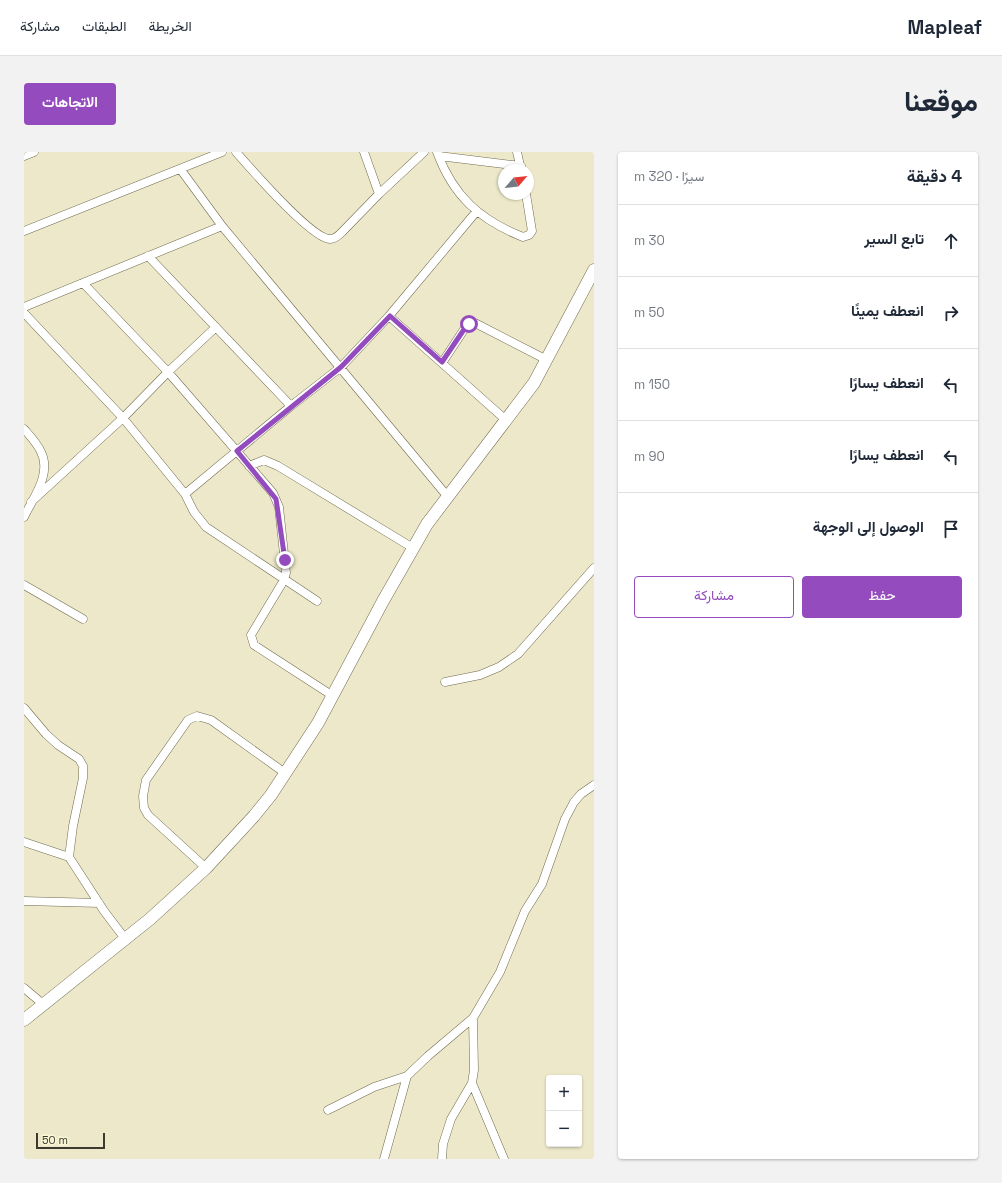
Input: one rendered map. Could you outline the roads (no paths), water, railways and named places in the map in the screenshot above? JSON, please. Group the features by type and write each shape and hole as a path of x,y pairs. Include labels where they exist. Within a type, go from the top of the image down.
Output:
{"street":[{"path":"24,156 34,152"},
{"path":"24,232 181,170 222,152"},
{"path":"236,152 276,196 322,237 331,239 337,237 379,194 424,152"},
{"path":"364,152 379,194"},
{"path":"517,152 520,164"},
{"path":"438,154 498,164"},
{"path":"438,154 450,181 461,196 476,212 523,236 529,235 532,231 527,200"},
{"path":"181,170 222,226 448,497"},
{"path":"185,494 291,406 341,367 390,316 476,212"},
{"path":"24,307 222,226"},
{"path":"148,256 291,406"},
{"path":"24,1020 126,940 206,868 254,816 318,723 412,548 427,524 534,383 594,270"},
{"path":"82,283 168,372 237,451 276,499 285,560 284,580 251,635 251,641 254,645 333,696"},
{"path":"24,312 124,418 185,494 194,512 206,527 317,601"},
{"path":"390,316 506,421"},
{"path":"442,362 465,328 475,323 547,360"},
{"path":"31,502 124,418 168,372 216,327"},
{"path":"24,429 41,452 44,461 44,471 40,486 24,517"},
{"path":"249,466 264,460 278,466 412,548"},
{"path":"445,682 480,675 499,667 518,654 593,572"},
{"path":"24,585 83,618"},
{"path":"24,708 46,734 58,745 76,756 83,766 83,778 73,826 69,857"},
{"path":"206,868 148,815 144,808 143,796 146,780 188,720 197,716 211,720 285,773"},
{"path":"328,1110 374,1087 407,1076 473,1018 500,972 526,911 542,884 568,813 581,794 594,785"},
{"path":"24,842 69,857 99,903 126,940"},
{"path":"24,902 99,903"},
{"path":"24,988 43,1004"},
{"path":"442,1159 443,1144 452,1119 472,1083 474,1070 473,1018"},
{"path":"384,1159 407,1076"},
{"path":"472,1083 504,1159"}]}
